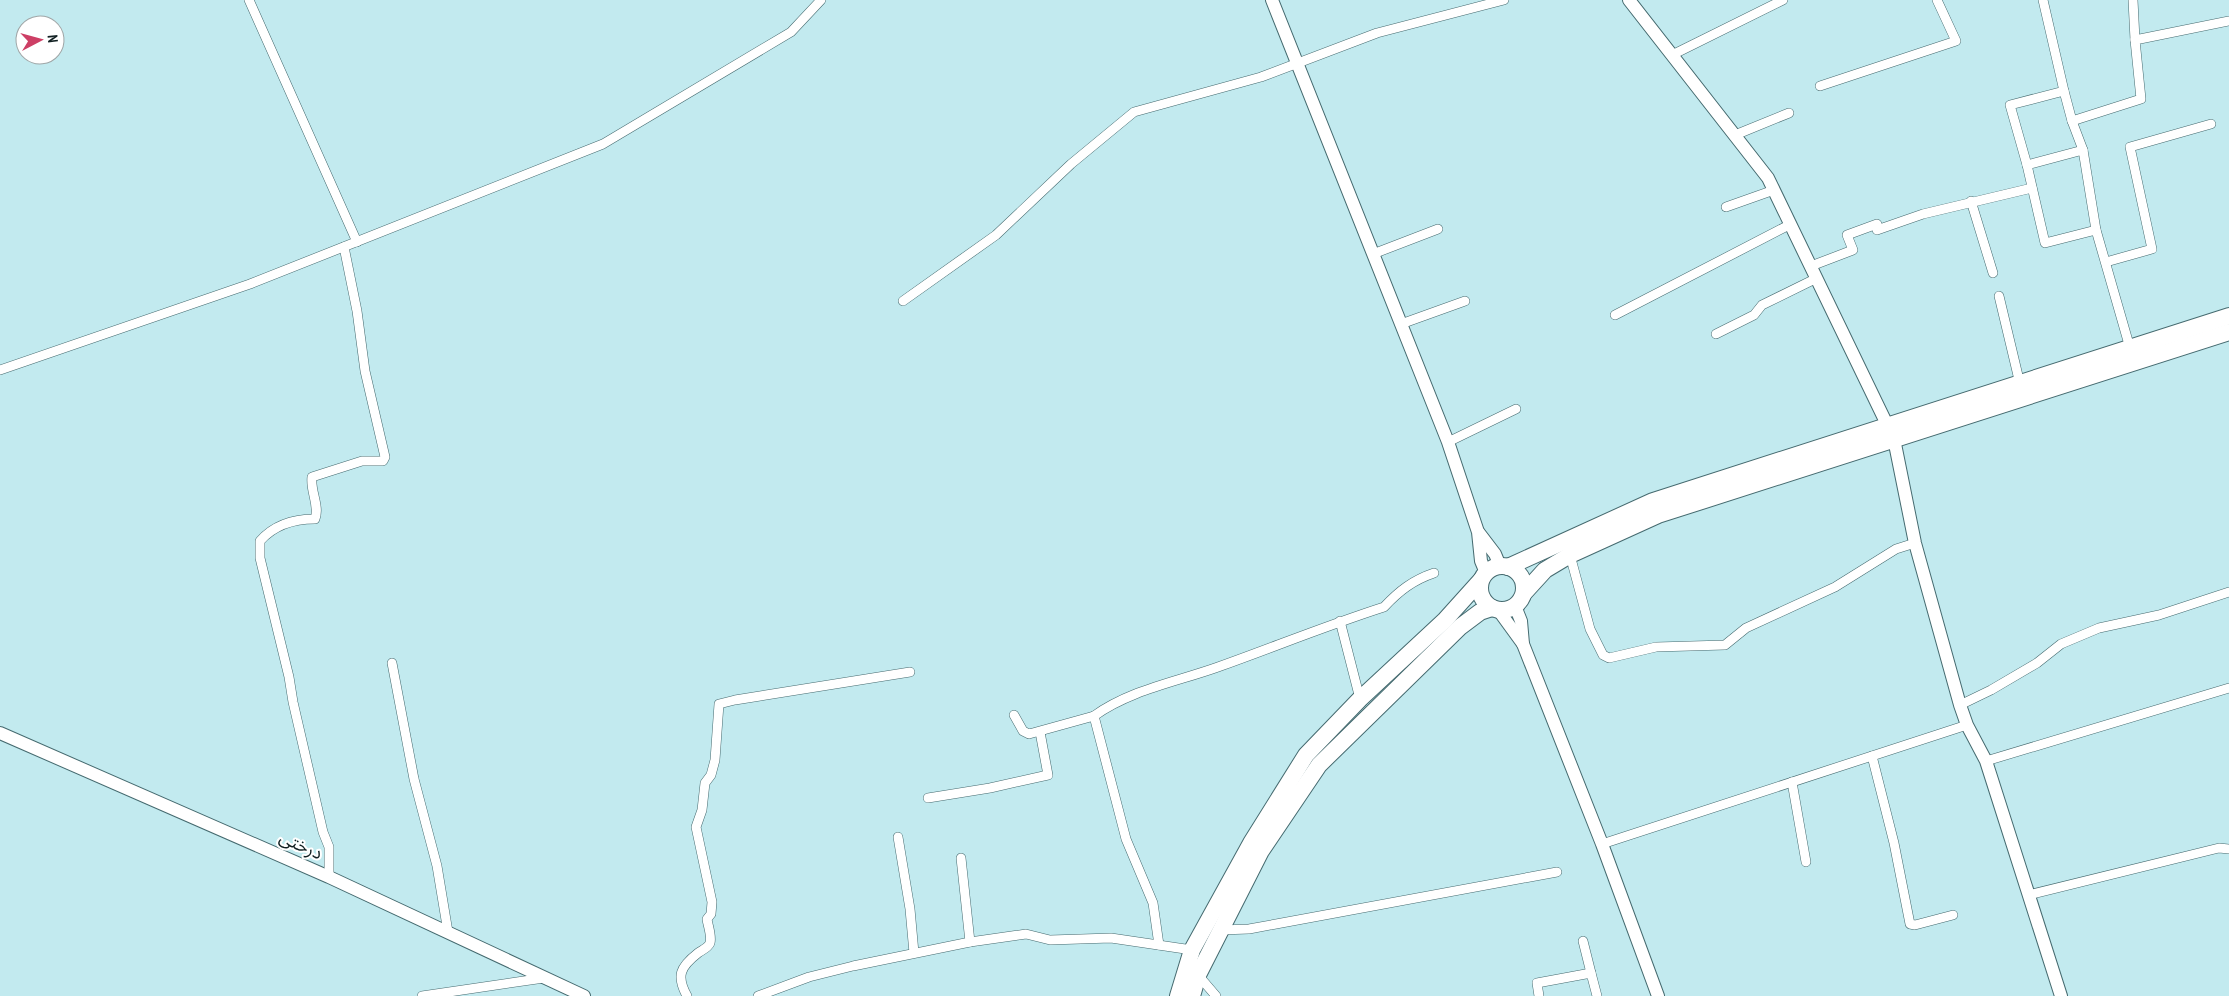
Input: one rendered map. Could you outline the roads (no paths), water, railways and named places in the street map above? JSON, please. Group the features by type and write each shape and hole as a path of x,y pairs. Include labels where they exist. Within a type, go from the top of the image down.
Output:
{"highway":[{"path":"1192,996 1198,975 1261,851 1319,765 1460,627 1480,612 1507,604 1546,570 1570,555 1658,515 2020,384 2229,316"},
{"path":"1178,996 1192,950 1251,843 1306,755 1360,699 1445,620 1494,571 1652,501 2229,332"},
{"path":"1494,571 1479,588 1481,596 1507,604"},
{"path":"1494,571 1521,577 1507,604"}],"street":[{"path":"249,0 357,242"},
{"path":"0,370 250,284 603,144 791,32 821,0"},
{"path":"1272,0 1448,442 1478,532 1495,554 1494,571"},
{"path":"903,301 996,234 1071,164 1134,112 1261,77 1377,33 1504,0"},
{"path":"1629,0 1768,178 1891,432 1915,543 1960,704 1967,725 1986,761 2060,996"},
{"path":"1672,55 1783,0"},
{"path":"1820,86 1956,41 1937,0"},
{"path":"2042,0 2072,121 2083,150 2096,230 2130,348"},
{"path":"2072,121 2141,99 2133,0"},
{"path":"2135,40 2229,22"},
{"path":"2064,91 2010,105 2027,165 2045,243 2096,230"},
{"path":"1735,135 1789,113"},
{"path":"2106,262 2152,249 2130,147 2211,124"},
{"path":"2027,165 2083,150"},
{"path":"1716,334 1754,315 1762,305 1853,250 1847,235 1877,224 1877,230 1923,214 1971,201 2032,188"},
{"path":"1726,207 1774,190"},
{"path":"1971,201 1993,273"},
{"path":"1615,315 1791,224"},
{"path":"1373,254 1438,229"},
{"path":"329,877 329,847 323,832 289,677 260,558 260,541 273,528 302,519 315,519 316,508 311,485 312,477 333,472 362,461 384,461 385,457 365,371 357,311 344,247"},
{"path":"1999,296 2020,384"},
{"path":"1401,324 1465,302"},
{"path":"1448,442 1516,409"},
{"path":"1570,555 1596,644 1602,655 1609,658 1656,647 1725,645 1746,628 1835,587 1896,549 1915,543"},
{"path":"1014,714 1026,734 1040,732 1094,716 1108,706 1150,688 1216,668 1340,621 1384,607 1401,590 1419,578 1434,574"},
{"path":"1960,704 1991,690 2037,663 2061,644 2100,628 2160,615 2229,592"},
{"path":"1507,604 1602,844 1658,996"},
{"path":"1340,621 1360,699"},
{"path":"392,663 414,779 437,866 448,932"},
{"path":"688,996 680,983 680,975 696,954 708,946 710,941 707,919 711,914 712,902 696,826 702,810 705,783 711,775 715,760 719,704 910,672"},
{"path":"1986,761 2229,688"},
{"path":"1094,716 1126,839 1153,903 1159,945"},
{"path":"1602,844 1967,725"},
{"path":"928,798 990,788 1048,775 1049,772 1040,732"},
{"name":"درختی","path":"0,734 329,877 584,996"},
{"path":"1872,756 1894,843 1910,924 1915,925 1953,915"},
{"path":"1792,782 1806,862"},
{"path":"898,837 910,909 914,953"},
{"path":"2028,895 2219,848 2229,849"},
{"path":"961,858 970,942"},
{"path":"1221,930 1249,929 1558,872"},
{"path":"758,996 809,976 970,942 1026,934 1050,940 1111,938 1192,950"},
{"path":"1583,941 1597,996"},
{"path":"1539,996 1537,983 1591,973"},
{"path":"1198,975 1216,996"},
{"path":"422,996 544,978"}]}
